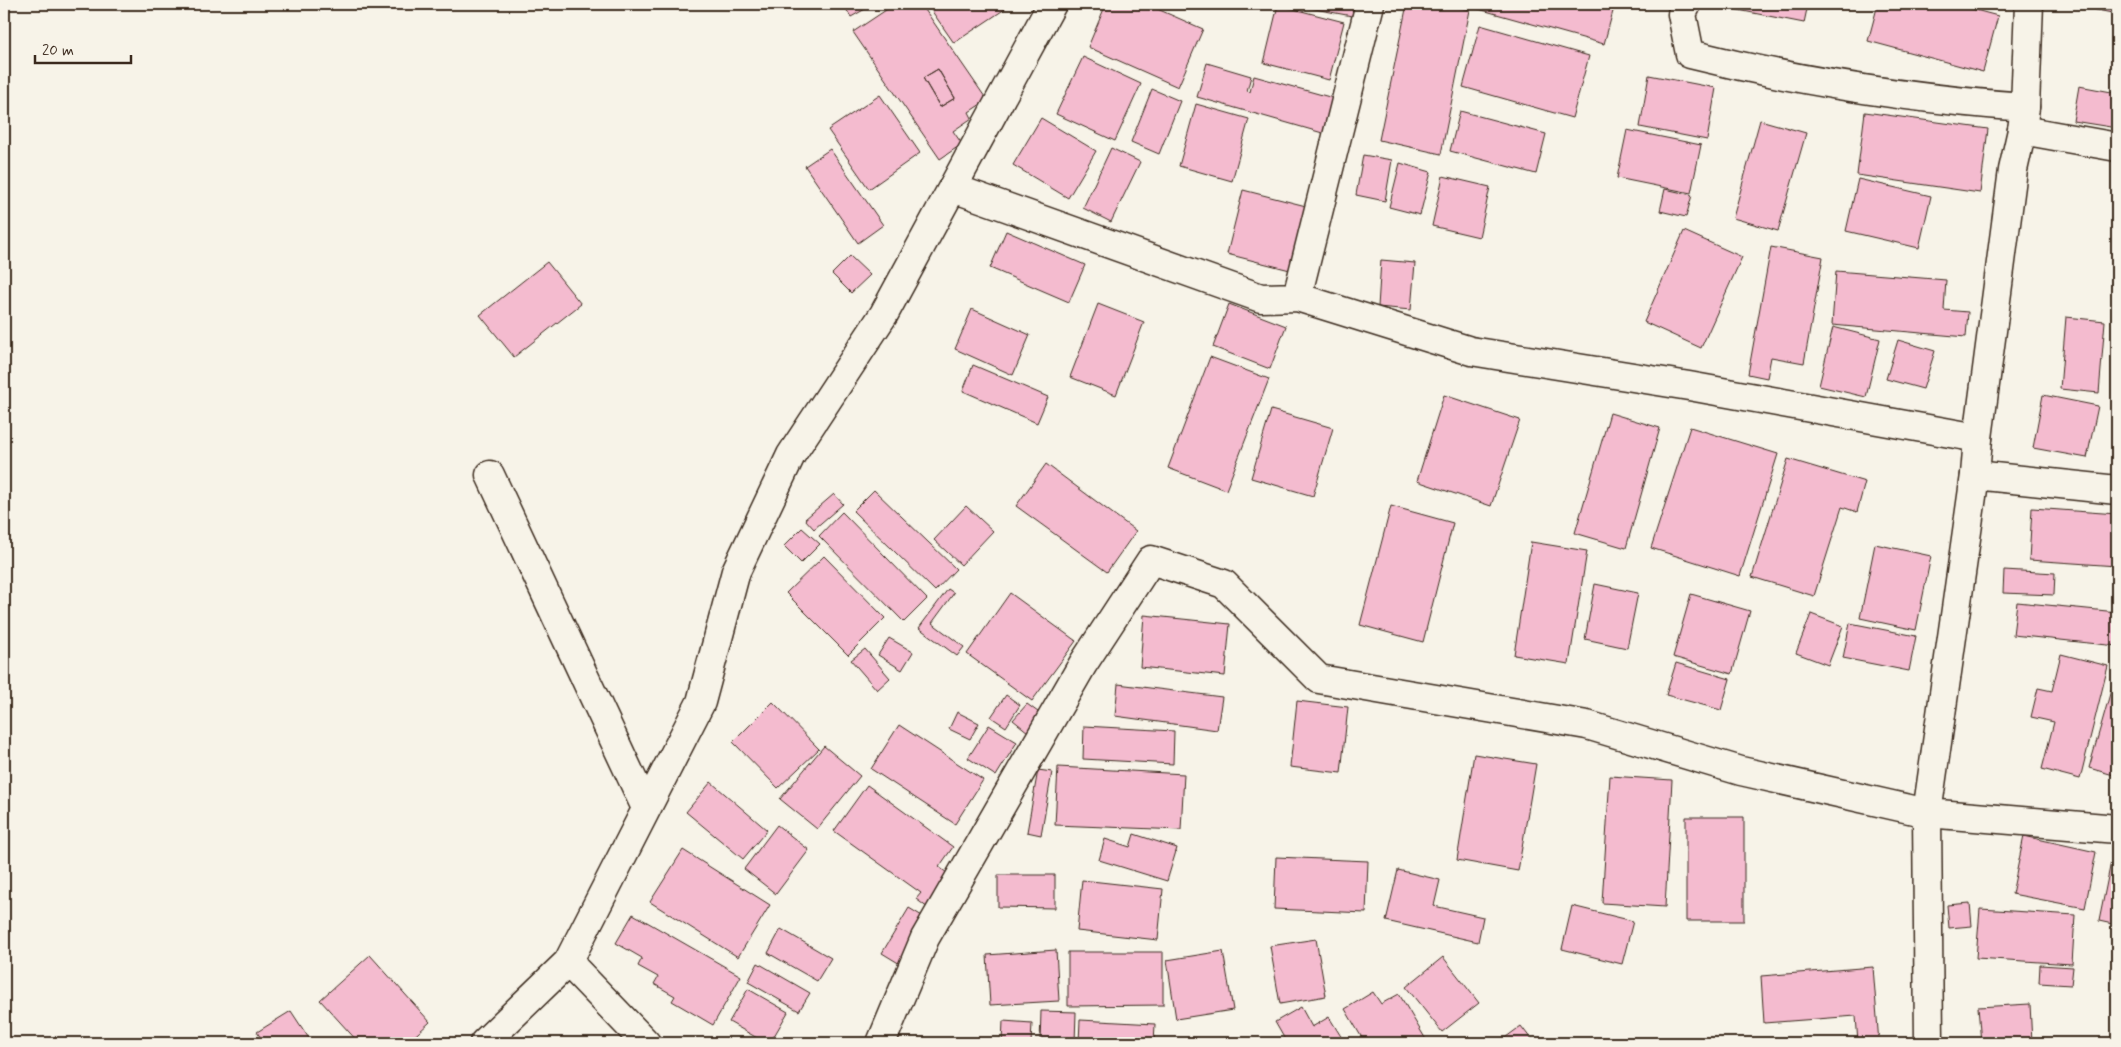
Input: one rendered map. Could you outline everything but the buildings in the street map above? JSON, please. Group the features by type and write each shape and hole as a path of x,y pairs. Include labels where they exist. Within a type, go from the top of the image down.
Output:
{"street":[{"path":"484,1043 568,962 700,702 736,572 791,455 884,314 1052,4"},
{"path":"1297,297 1370,4"},
{"path":"1687,4 1682,14 1690,54 1742,67 1841,87 1954,102 2024,118 2117,147"},
{"path":"1929,1043 1927,813 1975,475 1978,438 2014,170 2024,118 2029,4"},
{"path":"953,188 1261,298 1297,297 1471,351 1689,386 1978,438"},
{"path":"490,475 646,808"},
{"path":"1975,475 2117,490"},
{"path":"881,1043 925,938 1083,664 1151,560 1224,584 1319,679 1587,725 1741,771 1927,813 2117,829"},
{"path":"568,962 646,1043"}]}
